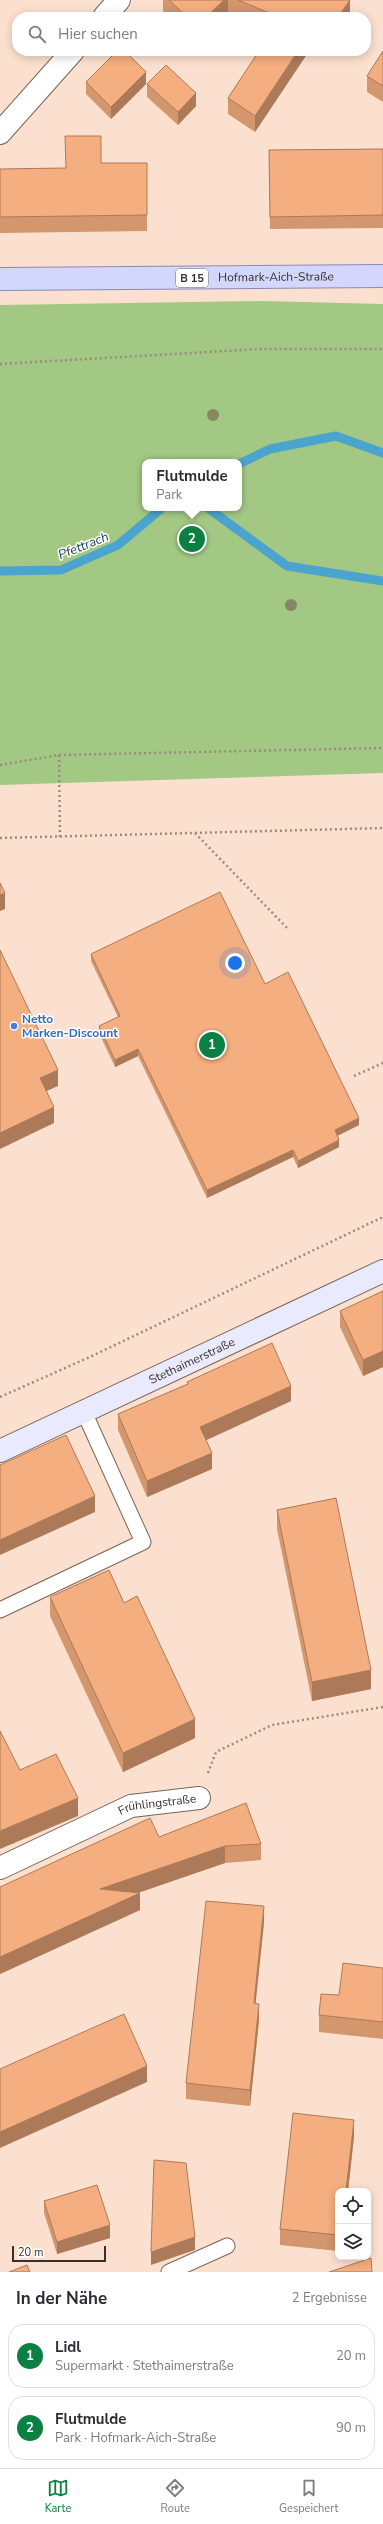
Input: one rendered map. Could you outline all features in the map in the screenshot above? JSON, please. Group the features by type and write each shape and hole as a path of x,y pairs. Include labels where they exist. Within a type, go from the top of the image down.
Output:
{"main road":[{"name":"Hofmark-Aich-Straße","path":"0,279 383,276"},
{"name":"Stethaimerstraße","path":"0,1451 383,1271"}],"street":[{"path":"108,12 119,0"},
{"path":"0,133 69,56"},
{"name":"Frühlingstraße","path":"0,1868 131,1806 198,1798"}],"lane":[{"path":"0,1610 143,1542 84,1412"},
{"path":"170,2272 227,2246"}],"path":[{"path":"0,364 260,349 383,348"},
{"path":"0,765 59,755 383,748"},
{"path":"59,755 60,837"},
{"path":"0,838 383,828"},
{"path":"194,833 289,930"},
{"path":"354,1076 383,1063"},
{"path":"0,1396 92,1356 383,1218"},
{"name":"Frühlingstraße","path":"198,1798 216,1752 272,1725 383,1707"}],"green space":[{"path":"263,301 383,304 383,773 0,785 0,305"}],"building":[{"path":"169,0 224,0 211,12 182,12"},
{"path":"238,0 350,0 342,12 267,12"},
{"path":"383,51 383,86 367,76"},
{"path":"112,56 130,56 146,72 111,107 86,82"},
{"path":"256,56 295,56 255,116 228,98"},
{"path":"166,65 196,93 178,112 147,84"},
{"path":"65,136 101,136 101,163 147,163 147,215 0,217 0,169 66,168"},
{"path":"383,149 383,215 270,217 269,150"},
{"path":"0,883 5,893 0,895"},
{"path":"220,892 265,984 288,972 359,1118 335,1130 339,1140 298,1161 293,1150 207,1190 138,1049 115,1060 99,1026 120,1016 91,954"},
{"name":"Netto Marken-Discount","path":"0,950 58,1070 40,1078 54,1107 0,1133"},
{"path":"383,1291 383,1351 363,1360 340,1311"},
{"path":"272,1343 291,1386 200,1427 212,1453 147,1481 118,1414 188,1384 187,1382"},
{"path":"66,1435 95,1496 0,1540 0,1465"},
{"path":"336,1498 371,1670 312,1682 277,1510"},
{"path":"109,1570 124,1603 137,1596 195,1719 123,1753 50,1597"},
{"path":"0,1731 20,1770 56,1754 78,1798 0,1831"},
{"path":"246,1803 261,1844 225,1846 100,1889 140,1893 0,1957 0,1887 150,1818 159,1837"},
{"path":"206,1901 264,1906 254,2003 259,2004 250,2090 186,2083"},
{"path":"343,1963 383,1968 383,2022 319,2015 321,1994 339,1995"},
{"path":"124,2014 147,2066 0,2132 0,2069"},
{"path":"293,2113 354,2120 346,2188 335,2188 335,2235 280,2229"},
{"path":"154,2160 186,2163 195,2237 151,2252"},
{"path":"97,2185 110,2225 57,2242 44,2201"},
{"path":"371,2258 372,2272 329,2272 365,2260 371,2260"},
{"path":"27,2265 30,2272 9,2272"}],"waterway":[{"name":"Pfettrach","path":"242,463 270,449 336,436 383,453"},
{"name":"Pfettrach","path":"0,571 61,570 118,545 158,511"},
{"path":"212,511 287,566 383,581"}],"place":[{"name":"Flutmulde","path":"192,539"},
{"name":"Netto Marken-Discount","path":"14,1026"},
{"name":"Lidl","path":"212,1045"}]}
